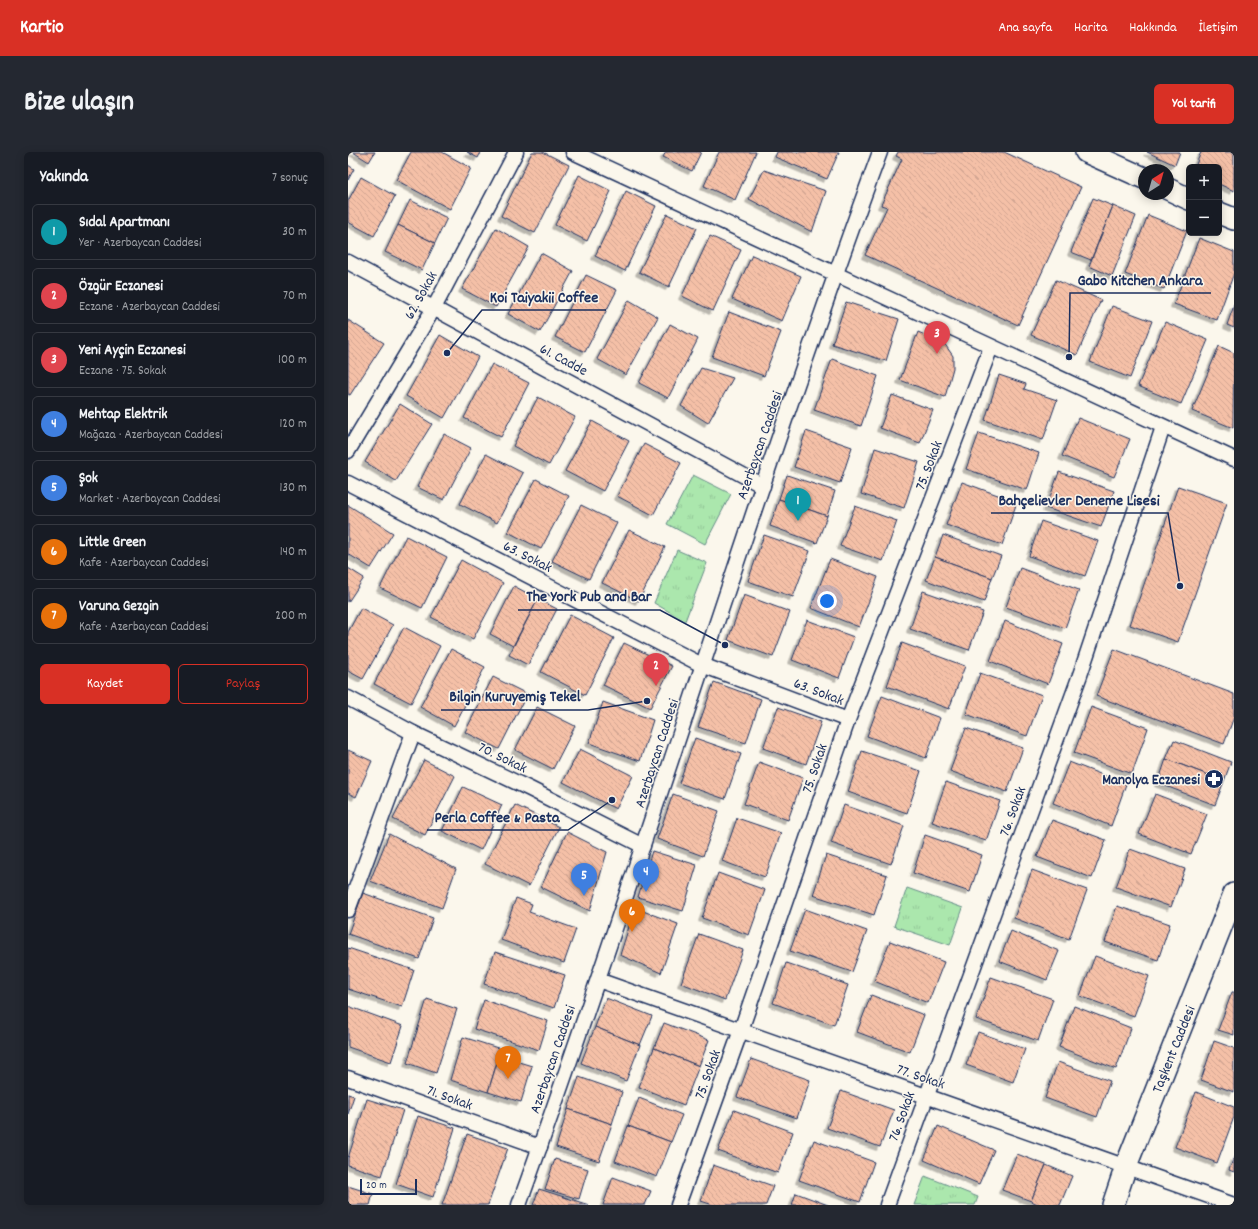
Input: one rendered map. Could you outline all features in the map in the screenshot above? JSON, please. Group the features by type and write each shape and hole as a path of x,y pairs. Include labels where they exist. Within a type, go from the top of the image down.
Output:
{"street":[{"name":"62. Sokak","path":"348,451 434,308 516,152"},
{"path":"573,152 1234,459"},
{"name":"Azerbaycan Caddesi","path":"519,1205 598,980 702,665 835,274 880,152"},
{"path":"1086,152 1138,175"},
{"path":"1174,192 1186,198"},
{"path":"1222,214 1234,219"},
{"name":"61. Cadde","path":"348,262 763,486"},
{"name":"75. Sokak","path":"678,1205 741,1030 848,720 991,347"},
{"name":"76. Sokak","path":"887,1205 1080,675 1163,427"},
{"name":"63. Sokak","path":"348,483 702,665 848,720"},
{"name":"70. Sokak","path":"348,698 413,733 530,789 643,846"},
{"path":"348,910 413,733"},
{"name":"Taşkent Caddesi","path":"1113,1205 1126,1166 1234,894"},
{"name":"77. Sokak","path":"598,980 1234,1204"},
{"name":"71. Sokak","path":"348,1078 540,1147"}],"green space":[{"path":"693,475 731,494 705,544 667,524"},
{"path":"677,550 707,563 685,621 654,603"},
{"path":"907,888 963,908 950,945 894,926"},
{"path":"925,1176 978,1197 975,1205 914,1205"}],"building":[{"path":"353,152 375,152 369,162"},
{"path":"411,152 442,152 471,168 450,209 396,180"},
{"path":"467,152 481,152 478,158"},
{"path":"532,152 543,152 569,165 535,233 501,216"},
{"path":"666,152 701,152 692,171 663,157"},
{"path":"719,152 756,152 735,200 704,186"},
{"path":"777,152 839,152 827,179 775,157"},
{"path":"898,152 1004,152 1081,187 1018,325 865,255 887,207 881,205 902,159 896,156"},
{"path":"1147,152 1180,152 1175,165"},
{"path":"1201,152 1234,152 1234,191 1222,185 1222,164 1196,164"},
{"path":"348,165 354,169 348,180"},
{"path":"764,170 826,191 812,232 749,199"},
{"path":"579,175 611,191 587,241 555,225"},
{"path":"361,177 395,196 374,236 348,222 348,201"},
{"path":"626,191 656,206 625,271 595,256"},
{"path":"1093,198 1113,206 1091,260 1071,252"},
{"path":"410,200 447,218 435,243 398,225"},
{"path":"1113,206 1136,216 1112,276 1089,266"},
{"path":"667,214 697,228 669,287 639,272"},
{"path":"1148,215 1186,231 1164,289 1125,274"},
{"path":"398,225 435,243 422,270 385,252"},
{"path":"496,228 529,247 496,307 462,289"},
{"path":"710,236 741,250 713,311 682,296"},
{"path":"1199,238 1234,252 1234,273 1217,320 1174,304"},
{"path":"541,253 573,271 540,332 508,314"},
{"path":"752,255 801,276 782,321 732,299"},
{"path":"586,275 617,290 585,352 555,337"},
{"path":"1056,280 1101,300 1077,355 1031,335"},
{"path":"629,300 658,317 626,375 597,359"},
{"path":"846,302 899,319 886,361 832,344"},
{"path":"1234,305 1234,328 1227,325"},
{"path":"1112,306 1152,321 1130,378 1090,362"},
{"path":"729,312 781,332 764,376 712,357"},
{"path":"348,320 384,343 350,395 348,394"},
{"path":"1165,322 1208,340 1181,404 1138,386"},
{"path":"670,324 698,339 668,398 639,383"},
{"path":"918,332 944,343 953,356 953,368 945,397 900,380"},
{"path":"440,335 478,357 444,418 406,396"},
{"path":"1219,346 1234,353 1233,428 1192,411"},
{"path":"832,359 878,376 861,426 814,410"},
{"path":"492,364 529,383 501,437 464,418"},
{"path":"701,368 733,378 708,423 681,406"},
{"path":"999,375 1026,384 1024,389 1057,400 1043,440 985,420"},
{"path":"892,395 933,410 920,443 880,428"},
{"path":"538,397 575,417 549,465 513,446"},
{"path":"400,404 432,424 396,481 365,462"},
{"path":"1078,418 1130,439 1114,477 1062,456"},
{"path":"592,421 629,441 603,491 565,471"},
{"path":"806,431 852,447 840,483 794,467"},
{"path":"979,433 1039,453 1027,490 966,469"},
{"path":"444,434 471,448 444,500 417,487"},
{"path":"644,444 681,463 653,515 617,496"},
{"path":"875,448 919,462 904,508 861,494"},
{"path":"486,454 523,473 497,523 460,504"},
{"path":"1059,472 1114,491 1101,527 1046,508"},
{"path":"787,475 835,491 827,516 779,499"},
{"path":"536,479 569,496 541,549 508,532"},
{"path":"962,482 1017,502 1002,545 946,525"},
{"path":"1178,486 1227,503 1178,642 1130,625"},
{"path":"779,499 827,516 817,543 770,526"},
{"path":"348,505 393,533 371,568 348,554"},
{"path":"581,505 617,523 589,579 552,561"},
{"path":"855,506 897,521 883,561 840,546"},
{"path":"1041,521 1098,541 1085,576 1029,556"},
{"path":"629,530 665,547 639,601 602,583"},
{"path":"764,535 810,551 793,597 748,581"},
{"path":"943,535 1001,556 992,578 935,557"},
{"path":"406,536 447,557 422,608 380,588"},
{"path":"935,557 992,578 984,602 926,580"},
{"path":"830,559 878,577 859,627 811,608"},
{"path":"461,560 503,583 473,639 431,617"},
{"path":"348,568 364,578 348,602"},
{"path":"1020,568 1079,590 1065,628 1006,607"},
{"path":"514,586 538,599 513,646 490,634"},
{"path":"923,591 983,612 969,650 910,629"},
{"path":"744,595 790,612 773,657 728,640"},
{"path":"538,599 557,609 528,665 509,655"},
{"path":"361,608 393,625 363,679 348,671 348,632"},
{"path":"570,615 614,638 585,695 541,672"},
{"path":"807,620 854,637 839,678 792,660"},
{"path":"1005,621 1063,644 1048,684 990,661"},
{"path":"404,627 440,646 411,703 374,684"},
{"path":"624,643 672,666 650,708 603,685"},
{"path":"902,643 965,666 949,709 887,686"},
{"path":"451,649 485,667 454,726 420,707"},
{"path":"1114,649 1234,694 1234,717 1224,744 1096,696"},
{"path":"980,673 1042,695 1027,736 966,714"},
{"path":"493,677 527,694 499,749 465,732"},
{"path":"714,682 761,699 746,743 698,727"},
{"path":"882,696 940,718 926,758 867,736"},
{"path":"603,702 653,720 640,761 589,743"},
{"path":"537,707 575,726 553,769 515,750"},
{"path":"778,707 821,722 806,764 763,748"},
{"path":"1091,707 1148,728 1132,774 1074,753"},
{"path":"966,728 1023,748 1007,792 950,771"},
{"path":"695,738 741,754 725,799 679,783"},
{"path":"1174,740 1231,762 1224,781 1166,759"},
{"path":"580,749 633,776 616,809 563,782"},
{"path":"348,750 372,761 356,797 348,793"},
{"path":"862,751 921,771 907,813 848,792"},
{"path":"1166,759 1224,781 1215,805 1158,783"},
{"path":"424,760 455,776 425,835 393,819"},
{"path":"759,762 803,778 788,820 744,804"},
{"path":"1069,762 1126,784 1111,826 1053,803"},
{"path":"946,782 1000,801 986,841 932,822"},
{"path":"463,787 502,805 481,850 442,831"},
{"path":"673,794 719,811 703,856 657,839"},
{"path":"1155,794 1207,814 1191,854 1139,834"},
{"path":"515,805 559,827 529,886 485,864"},
{"path":"844,805 904,826 891,864 831,843"},
{"path":"737,818 781,833 765,877 722,861"},
{"path":"1052,820 1106,840 1092,878 1037,857"},
{"path":"567,832 607,852 590,911 541,887"},
{"path":"389,834 456,869 442,908 370,881"},
{"path":"925,835 982,855 970,892 913,873"},
{"path":"1130,849 1185,869 1171,907 1116,887"},
{"path":"652,851 697,865 683,911 638,897"},
{"path":"826,855 887,875 874,915 813,895"},
{"path":"1032,870 1087,890 1069,939 1014,918"},
{"path":"718,873 765,890 749,935 702,918"},
{"path":"363,893 433,918 419,959 348,934"},
{"path":"516,898 532,904 529,912 576,929 564,963 501,940"},
{"path":"1117,906 1170,924 1158,960 1105,942"},
{"path":"635,908 678,924 661,973 620,955"},
{"path":"805,909 867,931 852,972 790,951"},
{"path":"1011,931 1059,951 1047,980 999,961"},
{"path":"699,934 743,950 725,1000 681,983"},
{"path":"890,941 944,962 928,1003 874,981"},
{"path":"348,948 414,970 402,1007 348,989"},
{"path":"495,952 565,975 554,1008 484,984"},
{"path":"1095,956 1149,976 1134,1016 1080,996"},
{"path":"786,963 848,985 834,1025 773,1003"},
{"path":"991,977 1053,999 1038,1041 976,1019"},
{"path":"1232,992 1234,992 1234,1035 1218,1030"},
{"path":"871,995 924,1015 910,1052 857,1032"},
{"path":"606,998 652,1016 640,1045 595,1027"},
{"path":"427,999 457,1009 436,1073 407,1063"},
{"path":"484,1000 548,1021 539,1050 474,1029"},
{"path":"348,1006 403,1026 391,1062 348,1047"},
{"path":"1074,1006 1131,1028 1116,1069 1059,1047"},
{"path":"664,1023 709,1040 699,1066 654,1048"},
{"path":"595,1027 640,1045 626,1081 581,1063"},
{"path":"978,1032 1025,1049 1013,1082 966,1065"},
{"path":"463,1037 501,1049 488,1092 450,1080"},
{"path":"1214,1041 1234,1048 1234,1092 1201,1080"},
{"path":"654,1048 699,1066 684,1105 639,1087"},
{"path":"499,1056 532,1066 521,1102 488,1092"},
{"path":"751,1059 810,1080 797,1118 737,1097"},
{"path":"1058,1062 1110,1081 1097,1117 1045,1098"},
{"path":"579,1077 622,1092 612,1124 568,1109"},
{"path":"841,1091 894,1110 880,1147 827,1128"},
{"path":"1196,1092 1234,1107 1234,1117 1217,1163 1175,1147"},
{"path":"348,1094 354,1096 348,1114"},
{"path":"639,1098 682,1115 671,1142 628,1126"},
{"path":"367,1099 403,1110 382,1176 348,1165 348,1158"},
{"path":"568,1109 612,1124 599,1161 556,1147"},
{"path":"734,1110 793,1132 778,1173 718,1151"},
{"path":"418,1116 455,1128 433,1197 396,1184"},
{"path":"628,1126 671,1142 657,1177 615,1161"},
{"path":"938,1126 994,1150 979,1184 924,1160"},
{"path":"467,1134 508,1148 488,1205 442,1205"},
{"path":"814,1140 874,1162 860,1202 799,1180"},
{"path":"1017,1154 1046,1165 1031,1201 1002,1190"},
{"path":"1234,1157 1234,1172 1229,1170"},
{"path":"555,1159 588,1169 579,1199 545,1189"},
{"path":"713,1165 773,1186 766,1205 713,1205 701,1201"},
{"path":"1046,1165 1072,1176 1060,1205 1040,1205 1031,1201"},
{"path":"613,1177 651,1191 645,1205 603,1205"},
{"path":"348,1186 373,1194 370,1205 348,1205"},
{"path":"539,1189 589,1205 533,1205"},
{"path":"796,1193 828,1205 792,1205"}],"place":[{"name":"Koi Taiyakii Coffee","path":"447,353"},
{"name":"Yeni Ayçin Eczanesi","path":"937,354"},
{"name":"Gabo Kitchen Ankara","path":"1069,357"},
{"name":"Sıdal Apartmanı","path":"798,521"},
{"name":"Bahçelievler Deneme Lisesi","path":"1180,586"},
{"name":"The York Pub and Bar","path":"725,645"},
{"name":"Özgür Eczanesi","path":"656,686"},
{"name":"Bilgin Kuruyemiş Tekel","path":"647,701"},
{"name":"Manolya Eczanesi","path":"1214,779"},
{"name":"Perla Coffee & Pasta","path":"612,800"},
{"name":"Mehtap Elektrik","path":"646,892"},
{"name":"Şok","path":"584,896"},
{"name":"Little Green","path":"632,932"},
{"name":"Varuna Gezgin","path":"508,1079"}]}
